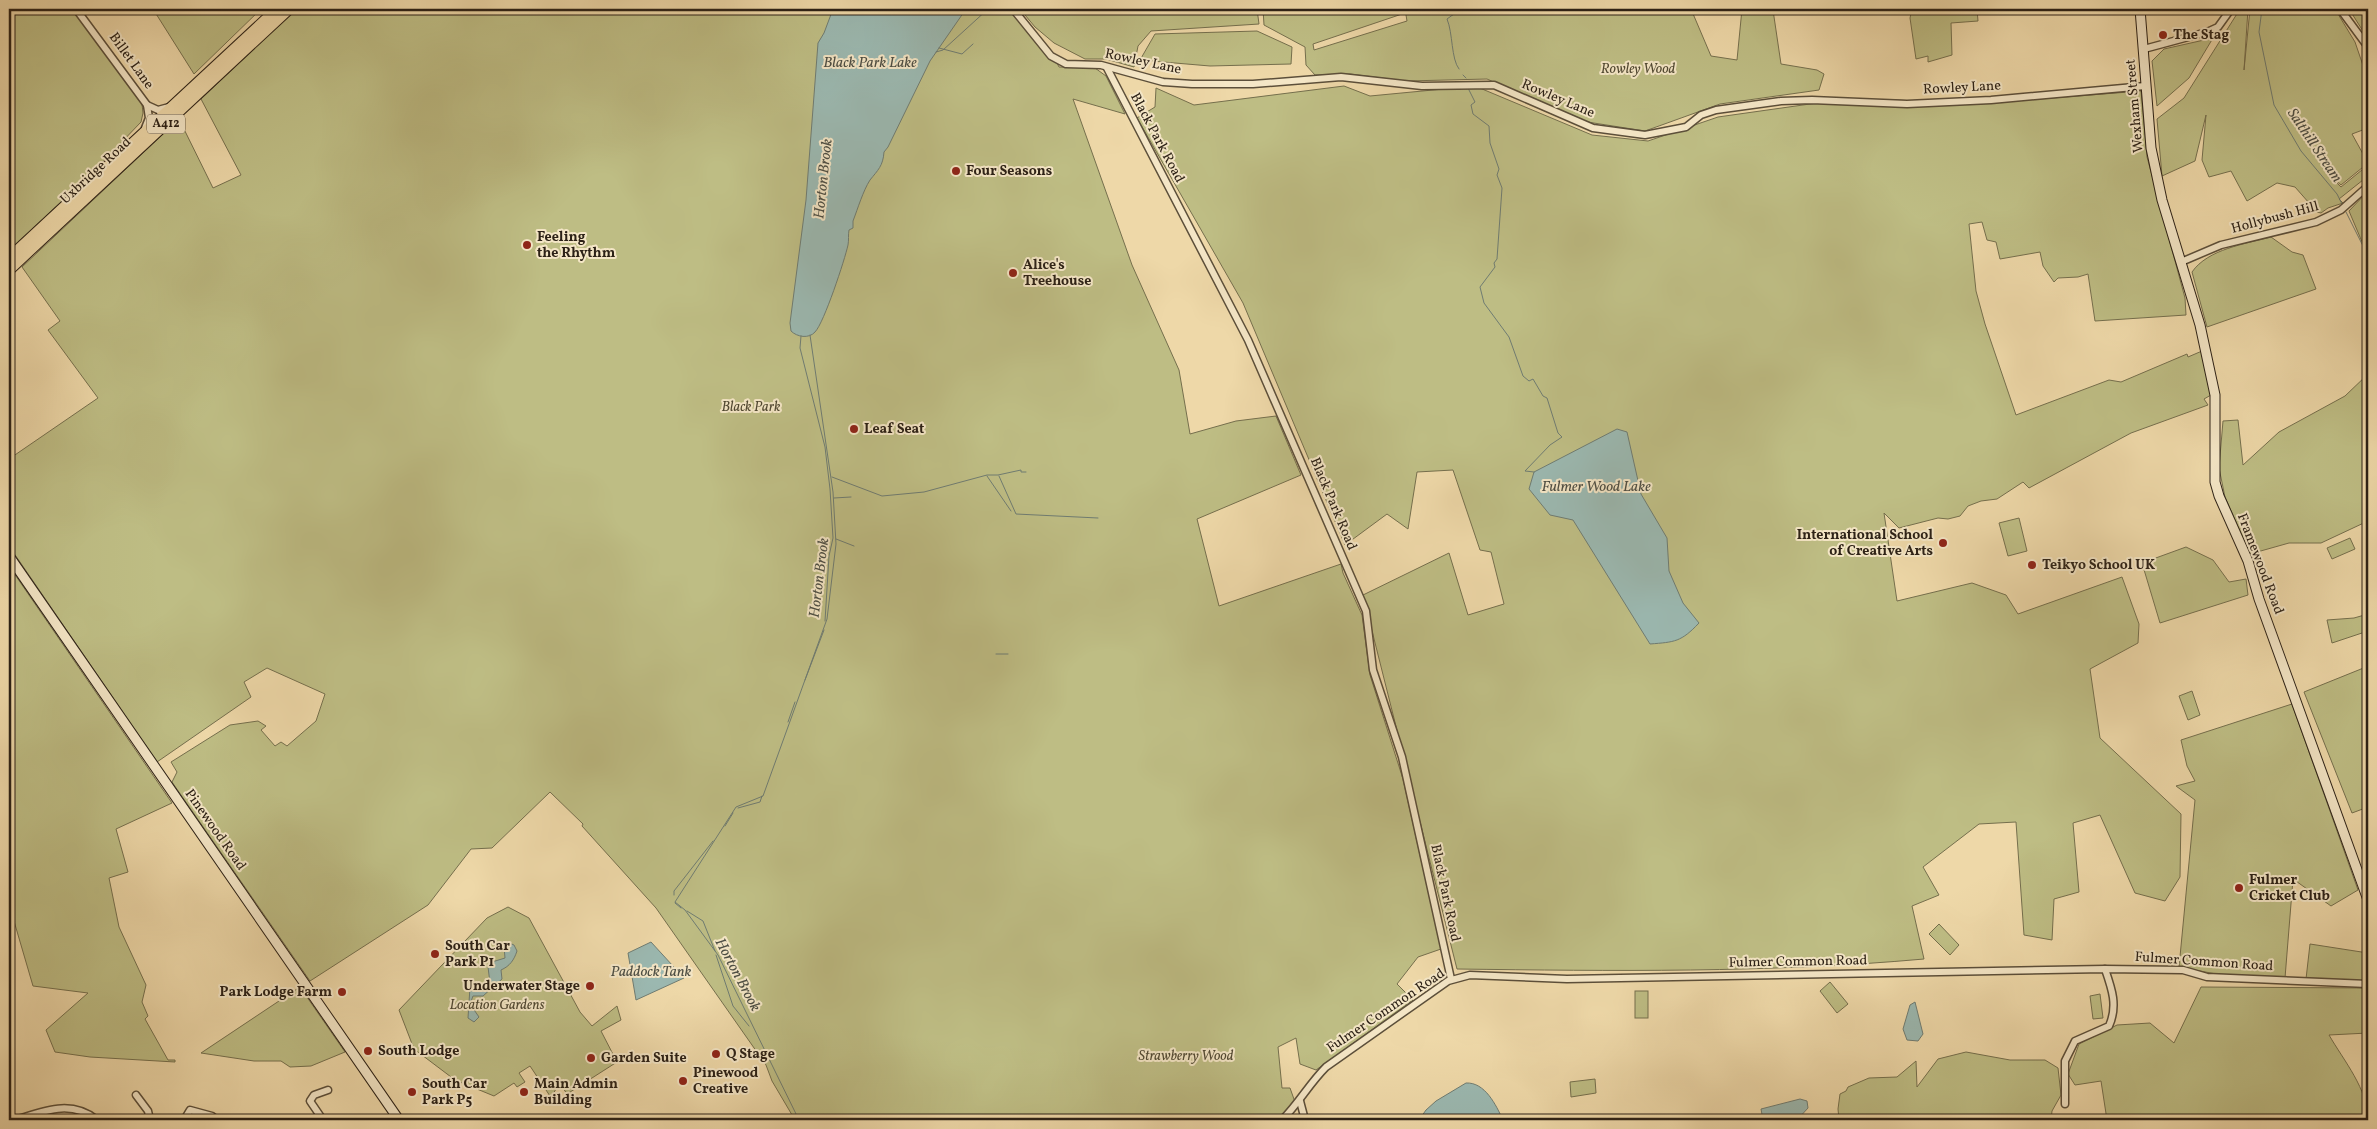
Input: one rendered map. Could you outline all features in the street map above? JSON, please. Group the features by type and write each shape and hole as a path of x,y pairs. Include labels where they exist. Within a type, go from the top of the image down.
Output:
{"main road":[{"name":"Uxbridge Road","path":"9,258 277,9"},
{"name":"Uxbridge Road","path":"9,270 289,9"}],"street":[{"name":"Billet Lane","path":"76,9 147,105 149,118 142,133"},
{"name":"Rowley Lane","path":"1013,9 1055,59 1066,64 1095,64 1163,82 1192,84 1252,84 1342,77 1422,86 1494,85 1593,128 1645,135 1686,127 1701,115 1716,110 1781,101 1812,100 1908,104 1991,100 2145,86"},
{"name":"Wexham Street","path":"2140,9 2151,148 2162,200"},
{"path":"2144,49 2213,30 2218,27 2231,9"},
{"path":"2340,9 2368,47"},
{"name":"Black Park Road","path":"1107,68 1248,340 1366,611 1373,670 1402,757 1451,979"},
{"name":"Billet Lane","path":"147,105 158,110 173,106"},
{"name":"Hollybush Hill","path":"2182,262 2221,245 2316,222 2341,210 2368,186"},
{"name":"Framewood Road","path":"2162,200 2200,325 2215,395 2213,468 2218,496 2248,561 2259,600 2368,900"},
{"name":"Pinewood Road","path":"9,556 399,1120"},
{"path":"2065,1104 2065,1061 2075,1041 2109,1026 2115,1012 2112,990 2105,969"},
{"name":"Fulmer Common Road","path":"1282,1120 1300,1101 1312,1080 1326,1067 1451,979 1470,975 1567,979 2105,969 2183,970 2207,977 2368,984"},
{"path":"323,1120 310,1101 314,1095 328,1090"},
{"path":"136,1095 148,1111 150,1120"},
{"path":"1300,1101 1305,1120"},
{"path":"15,1120 64,1107 81,1110 97,1120"},
{"path":"184,1120 191,1108 212,1116 217,1120"}],"green space":[{"path":"9,9 73,9 142,104 143,113 141,122 94,171 9,251"},
{"path":"153,9 261,9 194,74"},
{"name":"Black Park","path":"296,9 1013,9 1055,59 1059,67 1095,68 1106,76 1125,114 1073,99 1132,265 1179,370 1190,434 1236,421 1276,416 1301,475 1197,519 1219,606 1341,564 1343,573 1362,615 1370,675 1403,779 1441,949 1418,957 1397,984 1413,1000 1316,1070 1300,1064 1296,1038 1278,1047 1282,1088 1290,1088 1295,1102 1276,1120 795,1120 772,1081 766,1065 656,908 582,826 583,824 550,792 492,848 471,849 428,905 310,981 172,782 177,772 171,762 230,725 258,721 266,726 261,730 275,746 281,742 287,746 316,721 325,694 267,668 244,682 251,697 157,762 9,546 9,530 12,527 9,521 9,459 98,398 48,330 60,321 22,267 179,119 213,188 241,175 201,99"},
{"path":"1020,9 1257,9 1259,24 1151,31 1138,46 1134,67 1106,59 1085,59 1054,43 1035,27"},
{"name":"Rowley Wood","path":"1263,9 1405,9 1691,9 1711,56 1737,60 1742,9 1773,10 1781,64 1817,70 1824,74 1819,90 1720,104 1645,131 1581,121 1487,79 1406,81 1350,74 1315,75 1306,65 1305,47 1264,25","holes":["1405,9 1407,21 1314,50 1313,44 1405,13"]},
{"path":"1912,9 1977,9 1978,21 1951,23 1952,55 1928,62 1928,56 1916,59 1910,18"},
{"path":"2240,9 2248,9 2244,70 2250,9 2335,9 2355,42 2368,80 2368,128 2352,134 2368,163 2341,185 2325,171 2341,187 2368,165 2368,176 2339,199 2343,203 2328,208 2321,213 2317,212 2295,187 2277,183 2247,201 2231,171 2209,177 2202,160 2206,115 2195,161 2162,176 2157,119 2184,98"},
{"path":"2349,9 2368,9 2368,39"},
{"path":"1257,31 1292,47 1291,64 1210,66 1140,60 1155,34"},
{"path":"2213,38 2189,78 2157,106 2152,61 2164,49"},
{"path":"1344,86 1370,96 1475,86 1592,135 1648,141 1718,117 1817,103 1896,100 1976,104 2141,91 2147,157 2185,298 2186,315 2095,321 2088,274 2078,277 2058,278 2054,282 2043,266 2040,252 2000,259 1996,242 1987,240 1982,222 1969,224 1976,291 1985,324 2016,415 2109,380 2121,382 2187,354 2188,357 2202,351 2211,395 2204,399 2208,405 2131,433 2029,488 2023,482 1997,499 1981,501 1968,506 1960,516 1948,519 1938,518 1899,528 1884,513 1897,601 1972,583 2006,595 2018,614 2122,577 2139,624 2138,643 2090,669 2100,738 2181,814 2180,877 2165,901 2135,893 2100,815 2073,823 2079,892 2054,899 2052,940 2024,935 2016,822 1979,824 1923,867 1939,895 1912,906 1924,959 1866,964 1749,969 1457,969 1363,595 1449,553 1468,615 1504,604 1491,552 1480,550 1453,470 1417,472 1408,529 1387,514 1345,545 1243,303 1137,118 1155,107 1156,88 1194,105"},
{"path":"2368,191 2368,256 2349,211"},
{"path":"2271,237 2292,252 2303,255 2316,289 2207,327 2192,272 2207,258 2228,248"},
{"path":"2368,374 2368,521 2321,543 2289,543 2250,554 2225,497 2219,468 2223,421 2238,420 2243,465 2279,432 2345,396"},
{"path":"2019,518 2027,551 2008,556 1999,523"},
{"path":"2350,538 2355,549 2332,559 2327,548"},
{"path":"2186,547 2213,560 2229,582 2246,579 2248,595 2160,623 2142,563"},
{"path":"9,566 172,803 116,829 128,872 109,878 119,927 146,985 142,1002 148,1016 145,1019 168,1060 175,1060 175,1062 90,1057 55,1052 46,1030 88,993 33,986 9,904"},
{"path":"2368,614 2368,639 2365,632 2332,643 2327,620 2354,618"},
{"path":"2368,661 2368,807 2352,813 2304,692 2366,667"},
{"path":"2192,691 2200,715 2188,720 2179,696"},
{"path":"2292,704 2358,890 2331,906 2293,879 2285,978 2216,974 2179,967 2195,800 2176,786 2195,781 2187,766 2181,740"},
{"name":"Location Gardens","path":"508,907 529,918 580,1012 592,1026 617,1006 621,1020 601,1031 617,1062 567,1094 563,1088 556,1089 553,1094 557,1100 554,1102 530,1066 519,1073 525,1082 517,1087 514,1083 494,1096 455,1080 414,1049 399,1010 487,918"},
{"path":"1939,924 1959,945 1950,955 1929,934"},
{"path":"2310,944 2368,953 2368,982 2306,979"},
{"path":"1830,982 1848,1004 1837,1013 1820,991"},
{"path":"300,987 345,1052 311,1066 290,1067 281,1061 254,1061 201,1053"},
{"path":"2201,987 2368,988 2368,1033 2329,1035 2360,1086 2367,1109 2368,1120 2107,1120 2101,1081 2075,1085 2068,1074 2079,1044 2117,1025 2150,1023 2174,1043"},
{"path":"1635,991 1648,991 1648,1018 1635,1018"},
{"path":"2100,994 2103,1018 2093,1019 2090,996"},
{"path":"1966,1052 2010,1060 2045,1060 2058,1068 2061,1095 2052,1111 2051,1120 1839,1120 1840,1094 1846,1091 1848,1087 1869,1078 1897,1077 1916,1061 1917,1087 1938,1059"},
{"path":"1595,1079 1596,1093 1571,1097 1570,1082"}],"water":[{"name":"Black Park Lake","path":"833,9 966,9 930,61 884,152 878,170 867,184 853,221 853,228 849,230 846,252 824,317 815,332 810,336 803,336 796,335 791,331 790,323 806,200 818,43"},
{"name":"Fulmer Wood Lake","path":"1617,429 1627,432 1641,494 1667,538 1669,571 1683,603 1699,623 1677,640 1650,644 1573,520 1550,515 1529,489 1534,472"},
{"path":"507,942 514,945 517,951 516,954 509,965 501,970 502,979 483,996 473,996 470,1004 479,1017 474,1022 468,1018 470,987 475,982 479,987 485,988 490,983 488,967 492,962 505,958 504,947"},
{"name":"Paddock Tank","path":"651,942 684,978 636,1000 628,953"},
{"path":"1915,1002 1923,1034 1918,1041 1907,1040 1903,1029 1910,1005"},
{"path":"1466,1083 1479,1086 1484,1090 1493,1101 1503,1120 1419,1120 1436,1101"},
{"path":"1800,1099 1807,1101 1808,1108 1797,1120 1763,1120 1761,1109"}],"waterway":[{"name":"Horton Brook","path":"936,52 943,50 988,9"},
{"path":"1451,9 1454,14 1447,19 1456,65 1459,69"},
{"name":"Salthill Stream","path":"2262,9 2259,32 2274,105 2301,151 2337,194 2342,204"},
{"path":"939,48 962,54 973,44"},
{"path":"1463,75 1466,78"},
{"path":"1468,88 1475,102 1471,105 1473,114 1489,126 1490,143 1499,169 1497,175 1502,188 1497,259 1494,263 1495,267 1480,287 1484,303 1509,337 1523,376 1529,381 1533,379 1543,396 1547,398 1558,433 1562,437 1550,445 1525,471 1534,472"},
{"name":"Salthill Stream","path":"2346,212 2368,256"},
{"name":"Horton Brook","path":"799,1120 718,955 685,910 675,902 736,807 763,796 827,619 836,544 833,492 810,335"},
{"name":"Horton Brook","path":"801,336 800,348 825,447 830,489 833,538 829,556 825,621"},
{"path":"832,477 882,496 924,492 987,475 998,475 1021,470 1021,472 1026,472"},
{"path":"987,476 1011,511"},
{"path":"999,476 1016,514 1098,518"},
{"path":"834,498 851,497"},
{"path":"836,539 854,546"},
{"name":"Horton Brook","path":"805,680 824,630"},
{"path":"996,654 1008,654"},
{"name":"Horton Brook","path":"788,722 795,702"},
{"name":"Horton Brook","path":"738,808 760,802 762,796"},
{"name":"Horton Brook","path":"725,826 733,813"},
{"path":"674,895 674,891 713,841"},
{"name":"Horton Brook","path":"675,903 681,908"},
{"path":"687,911 703,921 715,951"},
{"path":"716,955 733,1006 749,1026"}],"place":[{"name":"The Stag","path":"2163,35"},
{"name":"Four Seasons","path":"956,171"},
{"name":"Feeling the Rhythm","path":"527,245"},
{"name":"Alice's Treehouse","path":"1013,273"},
{"name":"Leaf Seat","path":"854,429"},
{"name":"International School of Creative Arts","path":"1943,543"},
{"name":"Teikyo School UK","path":"2032,565"},
{"name":"Fulmer Cricket Club","path":"2239,888"},
{"name":"South Car Park P1","path":"435,954"},
{"name":"Underwater Stage","path":"590,986"},
{"name":"Park Lodge Farm","path":"342,992"},
{"name":"South Lodge","path":"368,1051"},
{"name":"Q Stage","path":"716,1054"},
{"name":"Garden Suite","path":"591,1058"},
{"name":"Pinewood Creative","path":"683,1081"},
{"name":"South Car Park P5","path":"412,1092"},
{"name":"Main Admin Building","path":"524,1092"}],"park label":[{"name":"Strawberry Wood","path":"1186,1056"}]}
